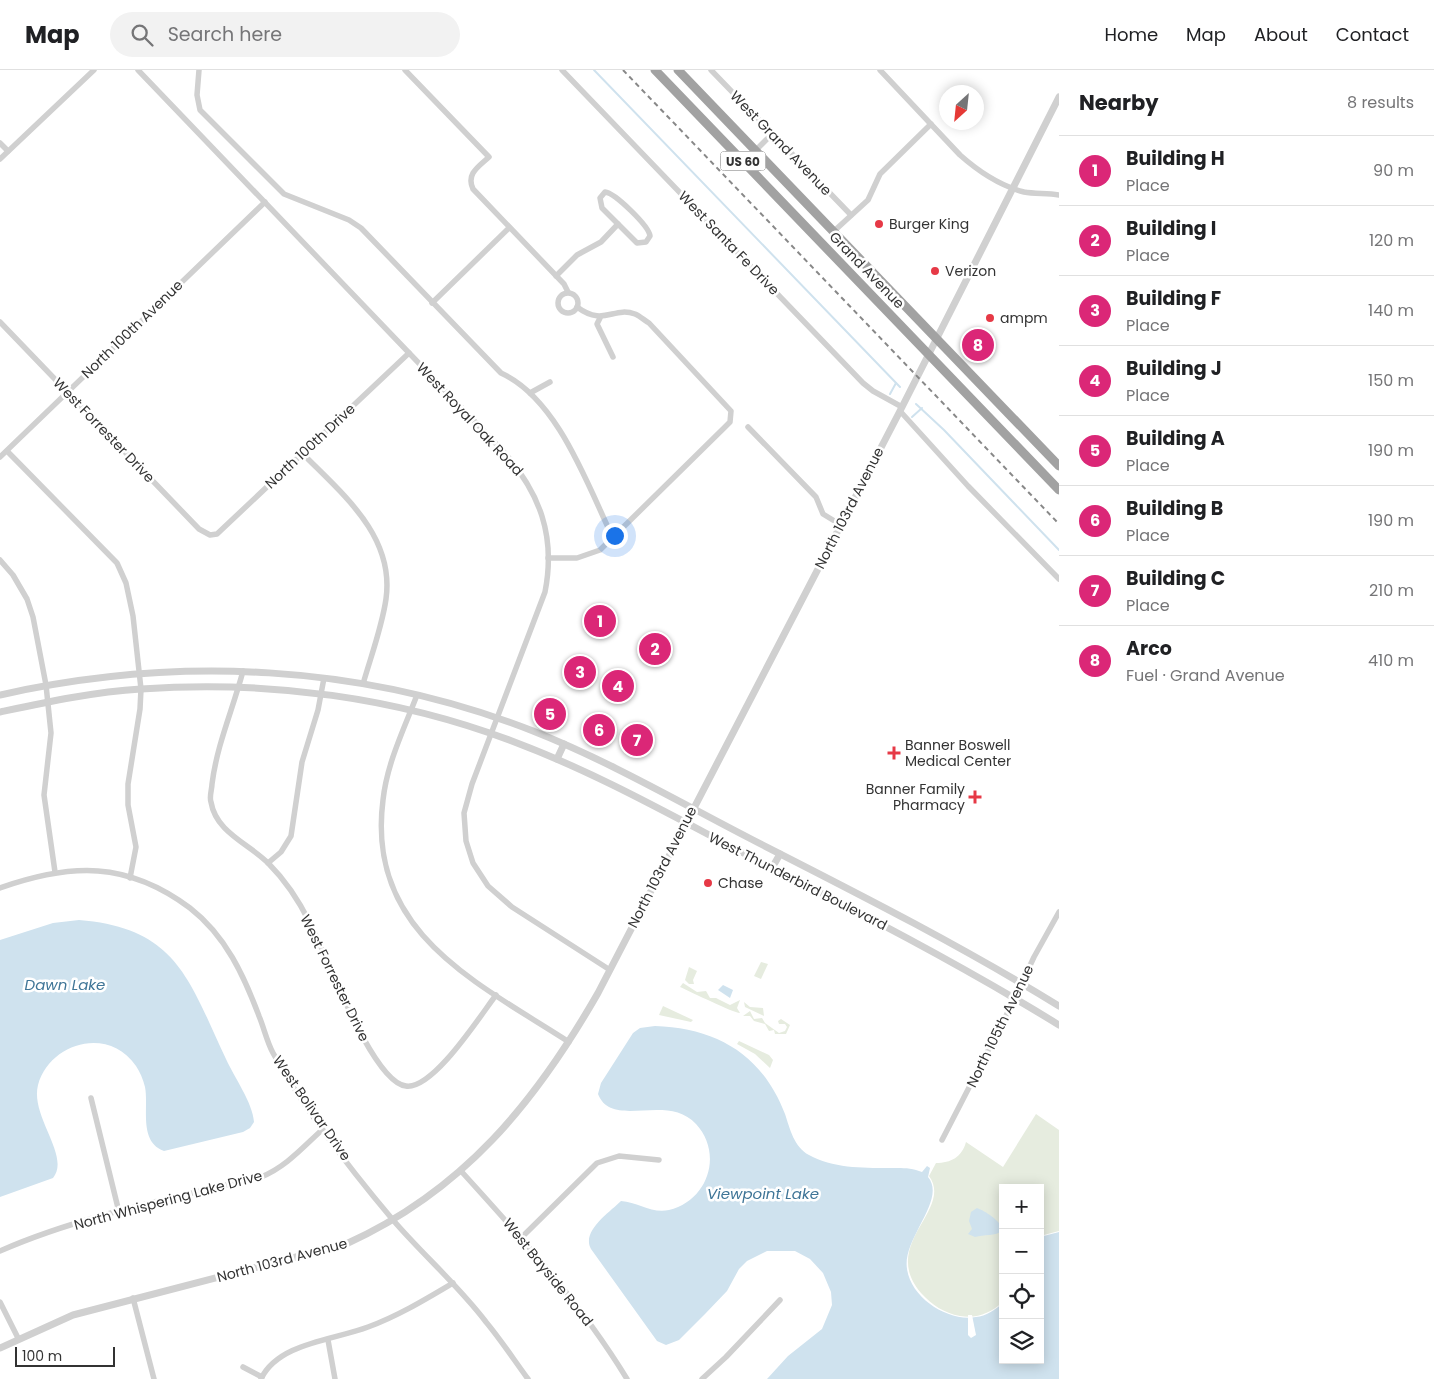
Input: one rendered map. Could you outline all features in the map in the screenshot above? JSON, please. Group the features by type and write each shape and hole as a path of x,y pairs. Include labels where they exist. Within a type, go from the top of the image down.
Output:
{"highway":[{"name":"Grand Avenue","path":"678,70 1059,466"},
{"name":"Grand Avenue","path":"661,72 1059,490"}],"street":[{"path":"0,159 94,70"},
{"name":"West Royal Oak Road","path":"138,70 503,450 526,479 537,499 542,517 548,558 546,584 541,606 472,784 464,813 466,841 473,864 488,886 512,907 610,970"},
{"path":"199,70 198,95 200,110 284,194 357,225 501,373 514,379 530,393 568,443 613,538"},
{"path":"405,70 489,157 470,176 473,189 556,276 568,292 577,298 577,307"},
{"name":"West Santa Fe Drive","path":"562,70 859,378 873,391 901,409 968,486 1059,579"},
{"name":"West Grand Avenue","path":"711,70 851,215"},
{"path":"880,70 968,162 1012,188 1026,192 1045,192 1059,195"},
{"name":"North 103rd Avenue","path":"0,1348 18,1338 73,1315 329,1249 364,1236 423,1202 461,1171 488,1145 526,1102 569,1042 610,970 901,409 1059,97"},
{"path":"834,232 868,200 880,174 931,124"},
{"path":"755,150 772,134"},
{"path":"0,143 8,151"},
{"path":"605,192 615,196 647,228 650,236 644,244 637,243 618,224 600,205 600,198 605,192"},
{"name":"North 100th Avenue","path":"0,457 265,202"},
{"path":"556,276 577,255 601,242 618,224"},
{"path":"432,303 509,228"},
{"path":"568,292 560,296 558,303 560,309 569,313 577,307"},
{"path":"548,558 577,558 600,550 730,422 731,411 649,322 633,313 600,318 587,315 577,307"},
{"path":"600,318 597,324 613,357"},
{"name":"West Forrester Drive","path":"0,322 199,530 210,535"},
{"name":"North 100th Drive","path":"210,535 217,534 301,452 332,427 409,353"},
{"path":"530,393 550,382"},
{"path":"748,427 816,497 823,514 841,525"},
{"path":"7,451 117,563 126,583 141,689 140,709 128,784 128,805 136,847 130,878"},
{"path":"301,452 369,524 382,554 386,580 386,600 363,684"},
{"path":"0,560 21,587 30,608 46,686 51,733 44,795 55,872"},
{"name":"West Forrester Drive","path":"243,671 218,749 210,801 216,818 242,845 268,863 309,922 347,1008 373,1054 395,1082 404,1086 416,1086 425,1082 463,1039 496,995"},
{"name":"West Thunderbird Boulevard","path":"0,695 79,679 140,673 243,671 324,678 363,684 417,695 497,718 564,744 780,854 926,929 1059,1006"},
{"path":"268,863 282,852 291,836 302,762 324,678"},
{"name":"West Thunderbird Boulevard","path":"0,712 48,702 141,689 238,687 321,694 411,711 491,734 557,759 685,823 930,949 1059,1025"},
{"path":"417,695 392,763 383,800 382,840 390,876 404,910 423,938 452,965 569,1042"},
{"path":"557,759 564,744"},
{"path":"772,868 780,854"},
{"name":"West Bolivar Drive","path":"0,888 55,872 91,870 151,884 192,909 227,947 242,973 272,1051 323,1129 394,1220 454,1283 486,1321 528,1379"},
{"name":"North 105th Avenue","path":"942,1140 1059,912"},
{"path":"91,1098 119,1212"},
{"name":"North Whispering Lake Drive","path":"0,1251 27,1239 119,1212 274,1172 323,1129"},
{"path":"522,1237 596,1163 619,1156 658,1160"},
{"name":"West Bayside Road","path":"461,1171 522,1237 585,1314 627,1379"},
{"path":"243,1367 261,1378 278,1358 296,1348 328,1340 394,1316 454,1283"},
{"path":"133,1298 154,1379"},
{"path":"702,1379 726,1357 780,1300"},
{"path":"0,1302 18,1338"},
{"path":"328,1340 335,1379"}],"shaded area":[{"path":"761,962 768,964 761,979 754,976"},
{"path":"689,967 697,971 693,980 694,984 689,984 685,980"},
{"path":"683,983 697,992 706,991 710,998 716,998 730,1005 740,1000 737,1008 740,1013 722,1007 680,987"},
{"path":"744,1002 750,1007 763,1008 764,1016 745,1007"},
{"path":"663,1006 693,1020 691,1022 659,1015"},
{"path":"750,1011 754,1019 762,1018 765,1023 779,1033 785,1031 787,1027 785,1024 779,1024 778,1021 781,1019 790,1025 786,1034 775,1034 774,1030 769,1031 765,1024 754,1021 750,1016 743,1016"},
{"path":"739,1041 769,1055 773,1060 770,1068 755,1054 737,1044"},
{"path":"1036,1114 1059,1130 1059,1231 1044,1235 1044,1184 999,1184 999,1305 978,1316 954,1315 929,1301 921,1293 910,1275 908,1259 912,1243 932,1202 934,1189 929,1176 936,1163 946,1162 959,1155 966,1142 1003,1167"}],"water":[{"name":"Dawn Lake","path":"79,920 112,925 139,934 159,947 176,963 189,983 229,1066 247,1098 254,1122 250,1128 243,1132 164,1151 156,1146 148,1132 145,1087 136,1066 125,1054 111,1046 96,1043 81,1044 55,1058 45,1070 38,1085 37,1097 40,1110 57,1159 57,1169 53,1178 0,1197 0,940 53,923"},
{"path":"723,985 733,990 730,998 718,990"},
{"name":"Viewpoint Lake","path":"655,1026 698,1032 734,1048 750,1060 764,1075 775,1093 796,1142 809,1155 837,1165 868,1168 905,1168 922,1172 927,1166 930,1168 928,1177 932,1186 932,1197 907,1257 907,1269 910,1280 923,1298 932,1306 954,1316 965,1318 980,1316 999,1306 999,1364 1044,1364 1044,1236 1059,1232 1059,1379 767,1379 788,1356 822,1329 832,1305 831,1292 823,1273 810,1259 795,1251 767,1251 747,1261 739,1269 727,1291 679,1340 666,1345 657,1341 591,1249 590,1235 598,1222 621,1201 663,1211 683,1205 702,1186 708,1174 710,1161 709,1148 704,1136 696,1124 684,1115 670,1111 628,1111 615,1109 605,1104 598,1094 601,1083 633,1033 640,1028"},
{"path":"977,1208 988,1214 999,1224 999,1233 975,1237 968,1234 972,1229 969,1221 971,1212"}],"pier":[{"path":"968,1315 972,1315 976,1335 971,1338 968,1335"}],"waterway":[{"path":"594,70 900,387"},
{"path":"890,394 896,383"},
{"path":"916,404 944,430 1059,550"},
{"path":"912,417 922,408"}],"railway":[{"path":"623,70 1059,524"}],"place":[{"name":"Burger King","path":"879,224"},
{"name":"Verizon","path":"935,271"},
{"name":"ampm","path":"990,318"},
{"name":"Arco","path":"978,345"},
{"name":"Building H","path":"600,621"},
{"name":"Building I","path":"655,649"},
{"name":"Building F","path":"580,672"},
{"name":"Building J","path":"618,686"},
{"name":"Building A","path":"550,714"},
{"name":"Building B","path":"599,730"},
{"name":"Building C","path":"637,740"},
{"name":"Banner Boswell Medical Center","path":"894,753"},
{"name":"Banner Family Pharmacy","path":"975,797"},
{"name":"Chase","path":"708,883"}]}
